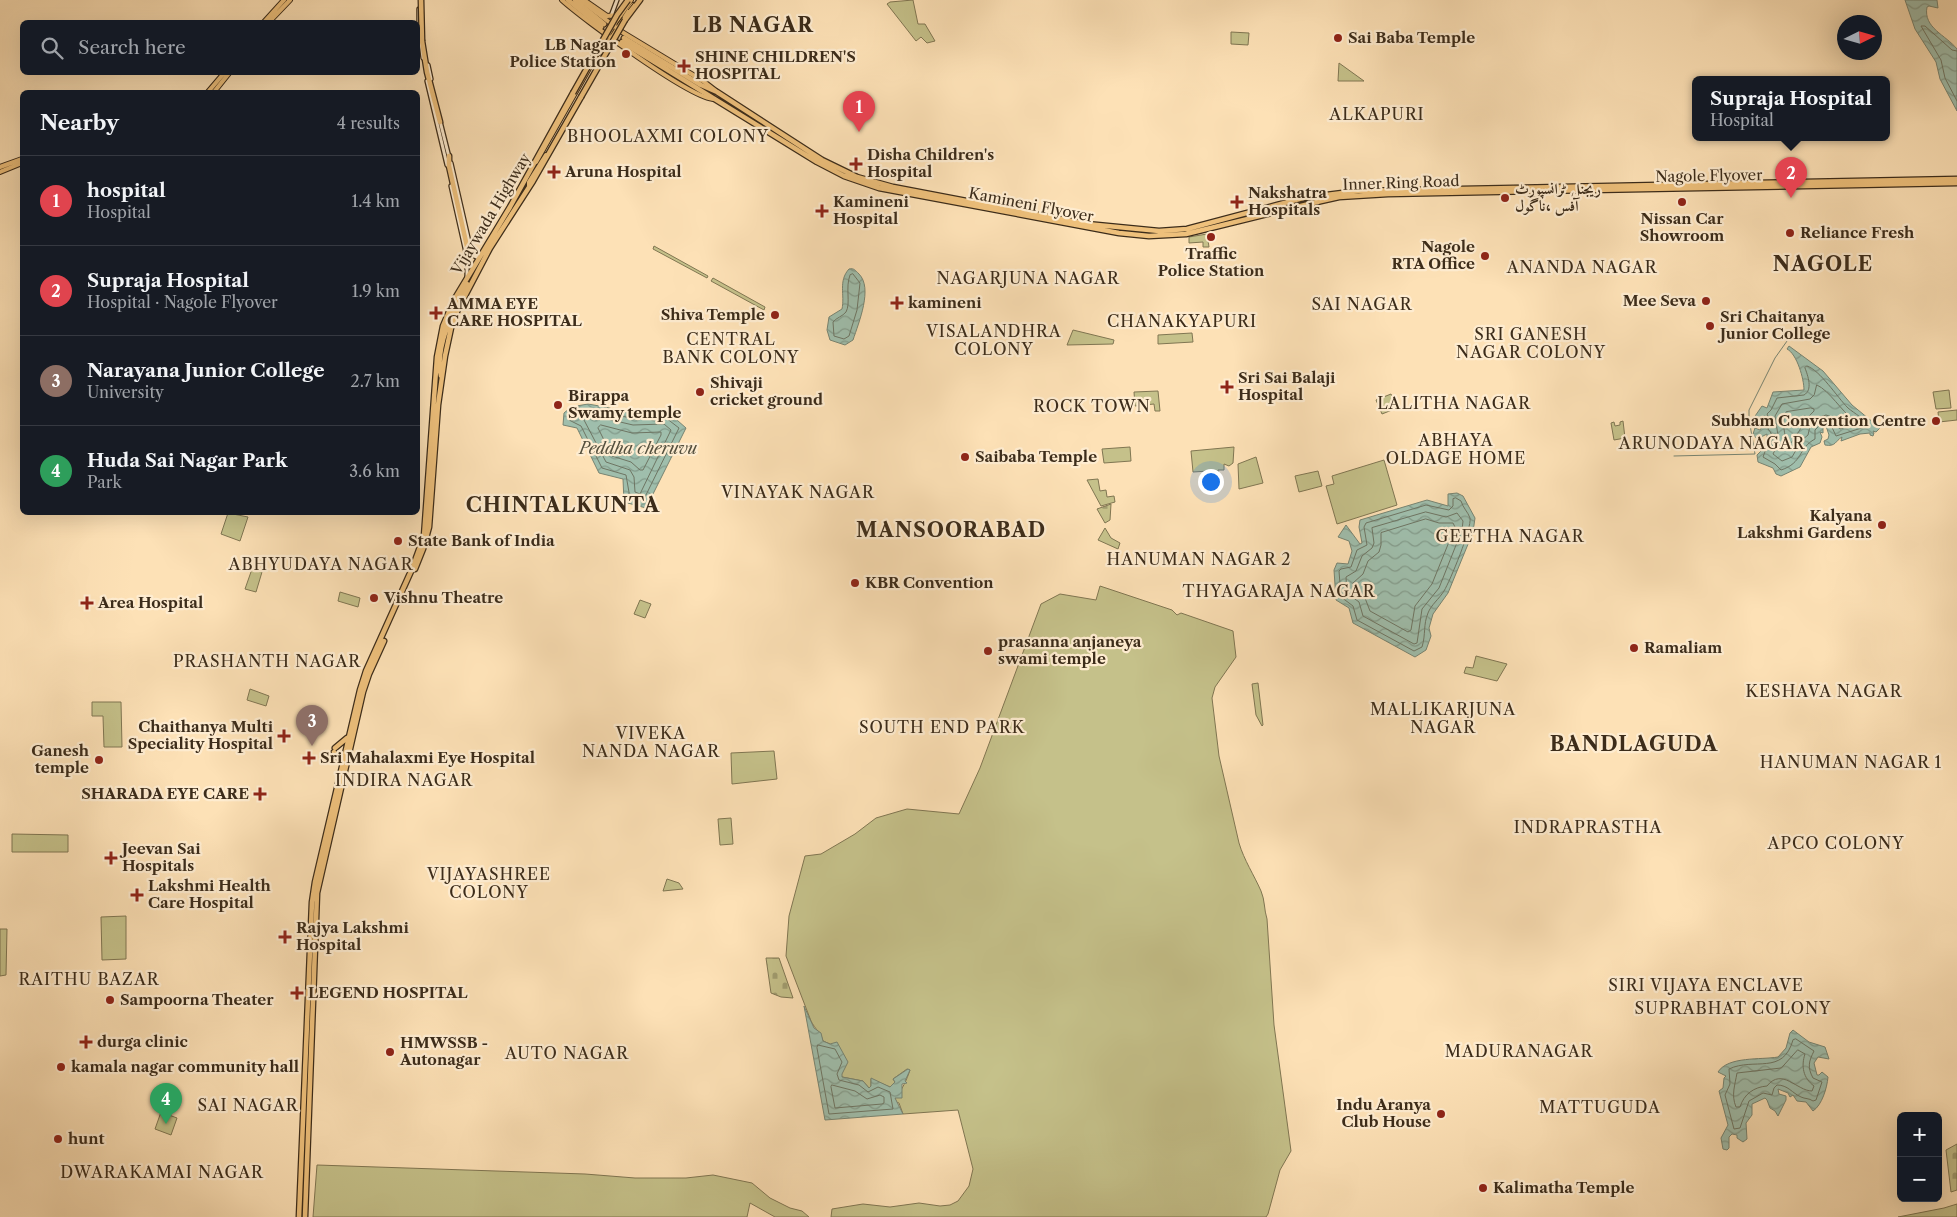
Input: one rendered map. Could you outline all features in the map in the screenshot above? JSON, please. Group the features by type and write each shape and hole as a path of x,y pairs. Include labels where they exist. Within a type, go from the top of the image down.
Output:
{"highway":[{"path":"422,0 422,41 427,72 440,122"},
{"path":"568,0 603,26 575,0"},
{"name":"Vijaywada Highway","path":"304,1217 317,893 342,763 360,690 376,650 388,628 391,611 412,569 424,536 435,422 451,328 458,309 501,229 529,186 536,180 625,20 639,0"},
{"path":"533,166 626,2"},
{"path":"623,40 701,85 718,92 740,110 714,99 623,40"},
{"name":"Kamineni Flyover","path":"740,110 836,170 879,188 1102,228"},
{"path":"449,156 449,166 468,251"},
{"name":"Vijaywada Highway","path":"299,1217 312,902 319,859 369,674 426,539 435,422 437,357 443,326 450,307 533,166"},
{"name":"Nagole Flyover","path":"1861,184 1957,179"},
{"name":"Nagole Flyover","path":"1526,189 1957,183"},
{"name":"Inner Ring Road","path":"1102,228 1159,231 1181,229 1304,198 1358,191 1526,189"},
{"name":"Inner Ring Road","path":"1102,228 1149,236 1168,236 1186,234 1265,213 1339,197 1526,189"},
{"path":"1265,213 1268,207"},
{"path":"442,380 440,370 446,330 467,281"},
{"path":"368,657 376,650"},
{"path":"342,763 334,750 348,737"}],"main road":[{"path":"266,20 284,0"},
{"path":"271,20 290,0"},
{"path":"422,0 421,51 467,257 467,281"},
{"path":"562,0 609,37 686,86 709,99 714,99"},
{"path":"580,0 615,27 718,92"},
{"path":"584,0 602,14 620,15"},
{"path":"611,16 617,0"},
{"name":"Vijaywada Highway","path":"615,27 639,0"},
{"name":"Vijaywada Highway","path":"533,166 615,27 626,2"},
{"path":"421,12 427,59 440,122 472,255 479,258"},
{"path":"596,44 610,52"},
{"path":"588,58 591,66"},
{"name":"Vijaywada Highway","path":"529,186 529,182 594,70 601,68"},
{"path":"210,90 222,75"},
{"path":"216,90 228,75"},
{"path":"0,167 20,159"},
{"path":"0,172 20,164"}],"green space":[{"path":"913,0 918,24 925,24 935,41 927,43 921,37 916,41 887,4 890,2"},
{"path":"1231,32 1249,33 1248,45 1231,44"},
{"path":"1339,63 1364,81 1338,81"},
{"path":"1207,234 1209,247 1203,247 1203,242 1189,243 1189,237"},
{"path":"654,246 708,276 707,278 653,249"},
{"path":"713,278 765,307 764,310 711,281"},
{"path":"1073,330 1114,340 1113,344 1067,345"},
{"path":"1192,333 1193,342 1158,344 1158,335"},
{"path":"1949,390 1951,408 1936,409 1933,392"},
{"path":"1158,391 1160,411 1155,411 1154,404 1135,406 1134,392"},
{"path":"1391,394 1397,408 1382,414 1376,400"},
{"path":"1957,410 1957,420 1939,422 1938,412"},
{"path":"1623,421 1625,438 1614,440 1611,423 1614,422 1615,426 1620,425 1620,422"},
{"path":"1130,447 1131,461 1104,463 1102,449"},
{"path":"1234,447 1233,463 1229,466 1224,464 1224,470 1218,470 1219,481 1210,482 1209,471 1193,472 1191,451"},
{"path":"1256,457 1263,483 1239,489 1238,464"},
{"path":"1384,460 1397,505 1337,524 1326,486 1334,484 1332,476"},
{"path":"1318,471 1322,486 1299,492 1295,476"},
{"path":"1098,479 1100,491 1106,490 1107,497 1114,496 1115,502 1101,506 1087,480"},
{"path":"1111,504 1110,520 1105,523 1097,509"},
{"path":"227,515 248,517 240,541 221,534"},
{"path":"1105,528 1111,538 1120,543 1118,549 1098,540"},
{"path":"252,569 262,572 256,592 245,589"},
{"path":"1100,586 1172,610 1177,615 1181,613 1233,631 1236,657 1215,687 1212,698 1219,756 1239,843 1262,894 1267,919 1274,1025 1291,1151 1280,1170 1268,1214 1266,1217 831,1217 832,1209 863,1204 890,1207 919,1203 940,1206 950,1205 958,1201 969,1186 973,1169 958,1110 903,1114 895,1097 906,1081 910,1070 907,1069 893,1079 895,1082 890,1087 871,1079 871,1086 869,1088 863,1081 842,1077 830,1044 823,1041 811,1021 786,956 789,916 805,856 821,854 855,834 876,818 907,809 959,814 980,768 1041,604 1060,594 1096,600"},
{"path":"340,592 360,598 358,607 338,601"},
{"path":"640,600 651,604 645,618 634,614"},
{"path":"1476,656 1507,664 1497,681 1464,673 1466,667 1473,668"},
{"path":"1258,683 1262,726 1256,715 1252,684"},
{"path":"250,689 269,696 266,706 247,700"},
{"path":"92,702 121,702 122,747 104,747 103,716 92,716"},
{"path":"774,751 777,779 732,784 731,753"},
{"path":"731,818 733,844 720,845 718,819"},
{"path":"12,834 68,835 68,852 12,852"},
{"path":"667,879 679,883 683,889 663,891"},
{"path":"126,916 126,959 102,960 101,917"},
{"path":"0,929 7,929 6,975 0,976"},
{"path":"766,958 779,958 793,998 781,997 771,993"},
{"path":"161,1112 177,1118 171,1135 155,1129"},
{"path":"1957,1144 1957,1190 1951,1192 1946,1150"},
{"path":"317,1165 585,1174 635,1178 686,1178 713,1175 752,1183 770,1198 790,1208 802,1211 809,1217 775,1217 750,1203 747,1217 313,1217"},
{"path":"1957,1204 1957,1217 1898,1217 1944,1208"}],"water":[{"path":"1905,0 1937,0 1938,8 1927,7 1928,20 1936,31 1957,49 1957,111 1940,79 1936,62 1915,29"},
{"path":"849,269 855,270 863,280 865,296 864,306 853,340 845,345 830,340 827,330 829,317 842,309 843,283"},
{"path":"1789,346 1823,371 1852,405 1880,428 1876,432 1873,431 1873,436 1870,433 1860,434 1841,441 1842,437 1833,444 1825,445 1824,441 1828,439 1829,435 1826,426 1823,428 1823,433 1820,432 1822,437 1820,443 1811,447 1800,467 1781,476 1776,474 1773,468 1758,462 1757,455 1761,451 1756,448 1761,444 1767,443 1767,434 1757,439 1753,434 1755,428 1760,430 1765,422 1762,418 1755,423 1753,419 1762,406 1767,408 1773,392 1804,390 1797,361 1787,349"},
{"name":"Peddha cheruvu","path":"588,404 634,414 669,413 686,428 646,508 624,502 623,479 599,473 577,428 563,425 564,413 571,407"},
{"path":"1457,493 1463,496 1475,518 1473,532 1448,593 1433,614 1429,628 1431,636 1426,650 1415,657 1353,623 1349,608 1336,600 1334,570 1337,563 1348,564 1352,551 1349,541 1338,537 1346,525 1360,544 1362,543 1359,527 1360,520 1427,500 1448,506 1448,494"},
{"path":"804,1006 814,1028 821,1033 823,1041 830,1044 837,1042 848,1062 842,1077 863,1081 869,1088 871,1086 871,1078 890,1087 895,1082 893,1079 908,1069 910,1070 905,1081 907,1083 902,1084 902,1098 895,1098 903,1114 825,1120"},
{"path":"1793,1030 1809,1042 1825,1047 1829,1059 1818,1057 1814,1063 1817,1075 1822,1072 1828,1077 1819,1105 1813,1111 1806,1102 1797,1101 1793,1095 1790,1097 1788,1093 1778,1089 1779,1094 1786,1096 1786,1100 1778,1116 1770,1108 1765,1098 1752,1104 1752,1115 1746,1123 1747,1139 1743,1142 1737,1138 1737,1135 1732,1134 1729,1137 1729,1148 1727,1150 1723,1149 1721,1138 1728,1125 1719,1091 1723,1088 1726,1076 1718,1072 1729,1063 1737,1061 1778,1057 1786,1048 1790,1033"}],"waterway":[{"path":"1674,456 1755,454 1749,410 1775,358 1792,334 1810,331"}],"tunnel":[{"path":"601,27 622,42"},
{"path":"467,283 471,269 468,251"}],"railway":[{"path":"617,24 636,0"}],"place":[{"name":"Sai Baba Temple","path":"1338,38"},
{"name":"LB Nagar Police Station","path":"626,54"},
{"name":"SHINE CHILDREN'S HOSPITAL","path":"684,66"},
{"name":"hospital","path":"859,132"},
{"name":"Disha Children's Hospital","path":"856,164"},
{"name":"Aruna Hospital","path":"554,172"},
{"name":"ریجنل ٹرانسپورٹ آفس ،ناگول","path":"1505,198"},
{"name":"Supraja Hospital","path":"1791,198"},
{"name":"Nakshatra Hospitals","path":"1237,202"},
{"name":"Nissan Car Showroom","path":"1682,202"},
{"name":"Kamineni Hospital","path":"822,211"},
{"name":"Reliance Fresh","path":"1790,233"},
{"name":"Traffic Police Station","path":"1211,237"},
{"name":"Nagole RTA Office","path":"1485,256"},
{"name":"Mee Seva","path":"1706,301"},
{"name":"kamineni","path":"897,303"},
{"name":"AMMA EYE CARE HOSPITAL","path":"436,313"},
{"name":"Shiva Temple","path":"775,315"},
{"name":"Sri Chaitanya Junior College","path":"1710,326"},
{"name":"Sri Sai Balaji Hospital","path":"1227,387"},
{"name":"Shivaji cricket ground","path":"700,392"},
{"name":"Birappa Swamy temple","path":"558,405"},
{"name":"Subham Convention Centre","path":"1936,421"},
{"name":"Saibaba Temple","path":"965,457"},
{"name":"Kalyana Lakshmi Gardens","path":"1882,525"},
{"name":"State Bank of India","path":"398,541"},
{"name":"KBR Convention","path":"855,583"},
{"name":"Vishnu Theatre","path":"374,598"},
{"name":"Area Hospital","path":"87,603"},
{"name":"Ramaliam","path":"1634,648"},
{"name":"prasanna anjaneya swami temple","path":"988,651"},
{"name":"Chaithanya Multi Speciality Hospital","path":"284,736"},
{"name":"Narayana Junior College","path":"312,746"},
{"name":"Sri Mahalaxmi Eye Hospital","path":"309,758"},
{"name":"Ganesh temple","path":"99,760"},
{"name":"SHARADA EYE CARE","path":"260,794"},
{"name":"Jeevan Sai Hospitals","path":"111,858"},
{"name":"Lakshmi Health Care Hospital","path":"137,895"},
{"name":"Rajya Lakshmi Hospital","path":"285,937"},
{"name":"LEGEND HOSPITAL","path":"297,993"},
{"name":"Sampoorna Theater","path":"110,1000"},
{"name":"durga clinic","path":"86,1042"},
{"name":"HMWSSB - Autonagar","path":"390,1052"},
{"name":"kamala nagar community hall","path":"61,1067"},
{"name":"Indu Aranya Club House","path":"1441,1114"},
{"name":"Huda Sai Nagar Park","path":"166,1124"},
{"name":"hunt","path":"58,1139"},
{"name":"Kalimatha Temple","path":"1483,1188"}],"district":[{"name":"LB NAGAR","path":"753,25"},
{"name":"ALKAPURI","path":"1377,114"},
{"name":"BHOOLAXMI COLONY","path":"668,136"},
{"name":"NAGOLE","path":"1823,264"},
{"name":"ANANDA NAGAR","path":"1582,267"},
{"name":"NAGARJUNA NAGAR","path":"1028,278"},
{"name":"SAI NAGAR","path":"1362,304"},
{"name":"CHANAKYAPURI","path":"1182,321"},
{"name":"VISALANDHRA COLONY","path":"994,340"},
{"name":"SRI GANESH NAGAR COLONY","path":"1531,343"},
{"name":"CENTRAL BANK COLONY","path":"731,348"},
{"name":"LALITHA NAGAR","path":"1454,403"},
{"name":"ROCK TOWN","path":"1092,406"},
{"name":"ARUNODAYA NAGAR","path":"1712,443"},
{"name":"ABHAYA OLDAGE HOME","path":"1456,449"},
{"name":"VINAYAK NAGAR","path":"798,492"},
{"name":"CHINTALKUNTA","path":"563,505"},
{"name":"MANSOORABAD","path":"951,530"},
{"name":"GEETHA NAGAR","path":"1510,536"},
{"name":"HANUMAN NAGAR 2","path":"1199,559"},
{"name":"ABHYUDAYA NAGAR","path":"321,564"},
{"name":"THYAGARAJA NAGAR","path":"1279,591"},
{"name":"PRASHANTH NAGAR","path":"267,661"},
{"name":"KESHAVA NAGAR","path":"1824,691"},
{"name":"MALLIKARJUNA NAGAR","path":"1443,718"},
{"name":"SOUTH END PARK","path":"942,727"},
{"name":"VIVEKA NANDA NAGAR","path":"651,742"},
{"name":"BANDLAGUDA","path":"1634,744"},
{"name":"HANUMAN NAGAR 1","path":"1851,762"},
{"name":"INDIRA NAGAR","path":"404,780"},
{"name":"INDRAPRASTHA","path":"1588,827"},
{"name":"APCO COLONY","path":"1836,843"},
{"name":"VIJAYASHREE COLONY","path":"489,883"},
{"name":"RAITHU BAZAR","path":"89,979"},
{"name":"SIRI VIJAYA ENCLAVE","path":"1706,985"},
{"name":"SUPRABHAT COLONY","path":"1733,1008"},
{"name":"MADURANAGAR","path":"1519,1051"},
{"name":"AUTO NAGAR","path":"567,1053"},
{"name":"SAI NAGAR","path":"248,1105"},
{"name":"MATTUGUDA","path":"1600,1107"},
{"name":"DWARAKAMAI NAGAR","path":"162,1172"}]}
